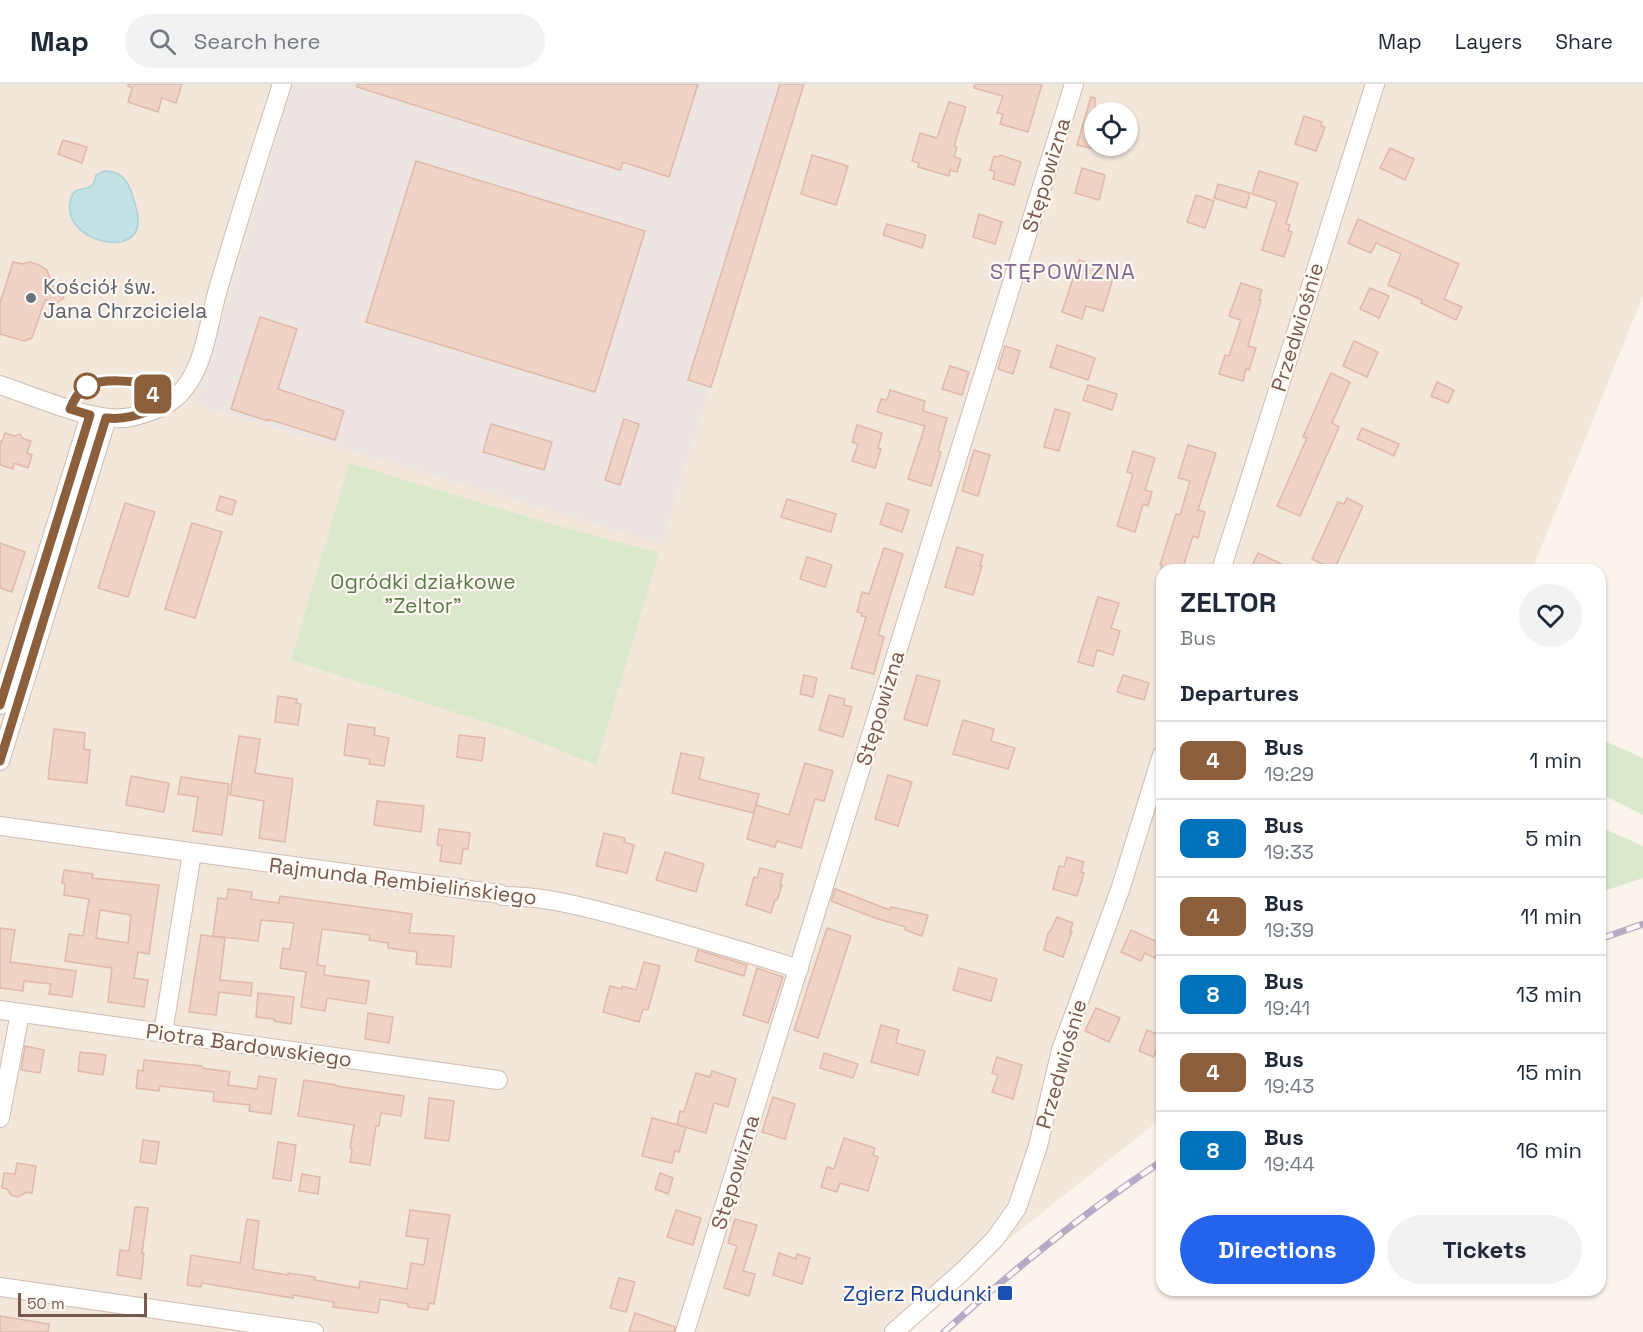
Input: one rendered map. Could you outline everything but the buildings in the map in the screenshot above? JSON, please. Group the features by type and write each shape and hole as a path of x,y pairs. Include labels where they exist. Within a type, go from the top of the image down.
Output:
{"street":[{"path":"0,385 70,409 117,419 132,417 155,409 182,392 193,376 202,351 282,84"},
{"name":"Stępowizna","path":"685,1332 1074,84"},
{"name":"Przedwiośnie","path":"1223,564 1375,84"},
{"path":"0,705 98,416"},
{"path":"0,762 98,416"},
{"name":"Przedwiośnie","path":"894,1332 963,1271 995,1239 1017,1208 1038,1146 1061,1050 1120,890 1156,774"},
{"name":"Rajmunda Rembielińskiego","path":"0,826 502,896 538,897 633,920 799,969"},
{"path":"163,1033 192,853"},
{"name":"Piotra Bardowskiego","path":"0,1010 498,1080"},
{"path":"0,1118 20,1013"},
{"path":"0,1287 314,1332"}],"shaded area":[{"path":"0,84 291,84 267,169 662,544 803,84 1643,84 1643,296 1534,564 1156,564 1156,1123 891,1332 0,1332"},
{"path":"291,84 803,84 662,544 196,404"}],"green space":[{"name":"Ogródki działkowe \"Zeltor\"","path":"349,463 541,521 659,553 596,765 510,730 291,660"},
{"path":"1606,742 1643,758 1643,815 1606,796"},
{"path":"1606,830 1643,846 1643,878 1606,890"}],"water":[{"path":"104,171 114,172 124,179 135,202 138,223 134,234 125,241 99,240 86,234 76,225 70,213 71,198 75,191 91,186 96,175"}],"railway":[{"path":"1606,937 1643,924"},
{"path":"944,1332 1050,1242 1156,1165"}],"bus line":[{"name":"4","path":"0,705 90,415 70,409 78,394 87,386 98,382 108,380 141,384 150,388 154,396 155,409 132,417 106,418 0,761"}],"place":[{"name":"Kościół św. Jana Chrzciciela","path":"31,298"},
{"name":"Zgierz Rudunki","path":"1005,1293"}],"district":[{"name":"STĘPOWIZNA","path":"1063,271"}]}
